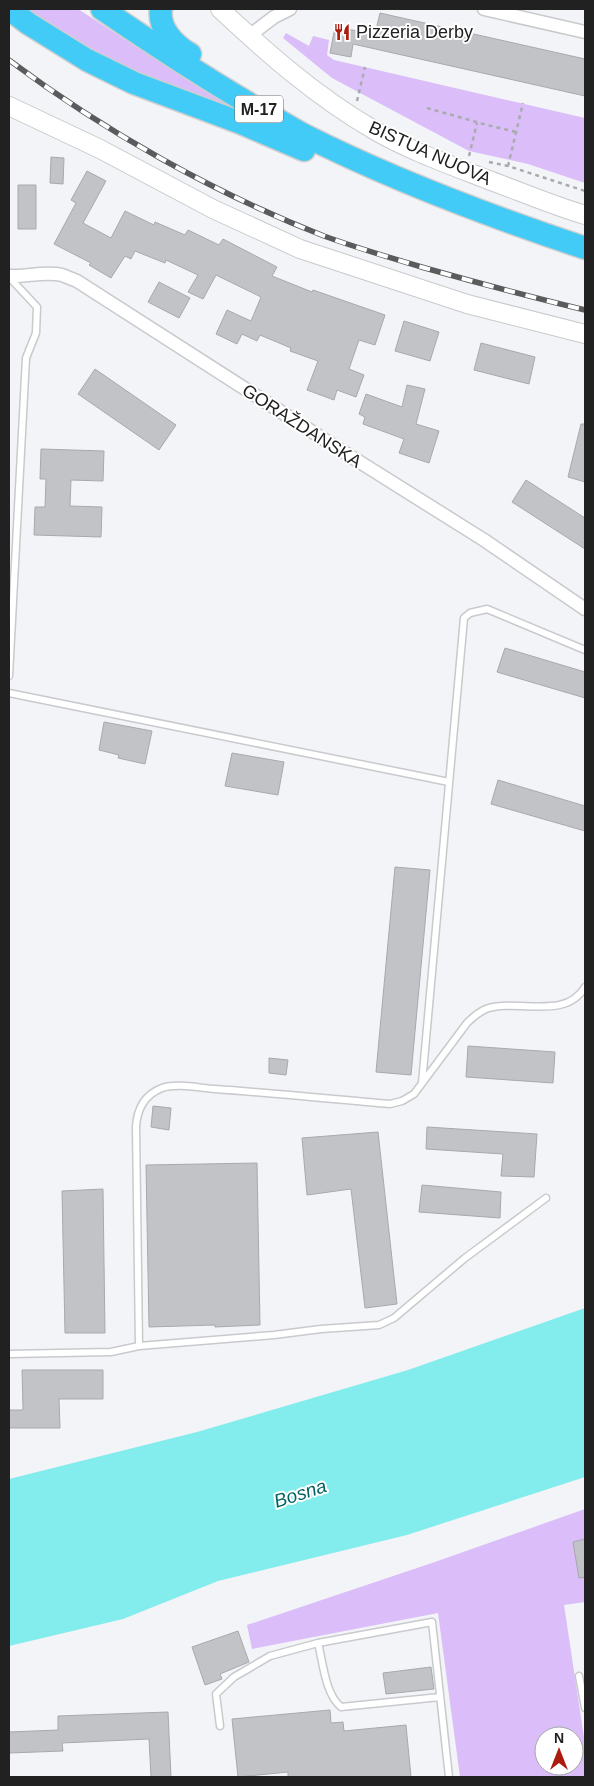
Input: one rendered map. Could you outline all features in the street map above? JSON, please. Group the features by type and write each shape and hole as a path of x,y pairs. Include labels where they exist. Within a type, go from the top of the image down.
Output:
{"highway":[{"path":"9,9 29,24 87,60 134,83 251,127 367,179 392,187 426,191"},
{"name":"M-17","path":"102,9 227,90 304,135 426,191 585,248"},
{"path":"161,9 162,26 184,51 298,116 391,164 410,176 426,191"}],"street":[{"name":"BISTUA NUOVA","path":"220,9 286,69 332,103 375,131 450,166 585,215"},
{"path":"249,36 274,17 290,9"},
{"path":"484,9 585,32"},
{"path":"9,106 58,128 213,209 300,249 458,301 585,334"},
{"path":"9,119 58,128"},
{"name":"GORAŽDANSKA","path":"9,276 61,275 77,281 339,450 484,540 585,609"}],"lane":[{"path":"9,276 37,308 36,333 26,358 9,676"},
{"path":"422,1084 464,618 470,613 487,609 585,650"},
{"path":"9,693 449,782"},
{"path":"139,1346 136,1116 144,1100 151,1094 170,1086 390,1104 402,1101 414,1094 467,1022 486,1009 558,1005 570,1002 580,995 585,987"},
{"path":"9,1354 111,1352 139,1346 379,1325 394,1318 465,1258 546,1198"},
{"path":"220,1726 216,1694 234,1676 270,1656 318,1643 432,1622 449,1777"},
{"path":"318,1643 330,1692 334,1701 341,1707 440,1698"},
{"path":"580,1676 585,1708"}],"path":[{"path":"356,105 365,67"},
{"path":"508,166 523,103"},
{"path":"427,108 516,132"},
{"path":"468,157 478,123"},
{"path":"462,156 476,159"},
{"path":"484,161 508,166 585,191"}],"shaded area":[{"path":"21,9 78,9 195,85 251,118 115,67"},
{"path":"286,33 309,46 313,36 329,40 327,55 334,60 585,118 585,183 528,164 469,151 332,78 283,38"},
{"path":"585,1509 585,1602 564,1605 582,1726 534,1726 534,1776 584,1776 584,1737 585,1777 460,1777 438,1613 252,1649 247,1625"}],"water":[{"name":"Bosna","path":"585,1308 585,1477 407,1535 218,1581 123,1619 9,1646 9,1479 197,1432 408,1370"}],"building":[{"path":"380,13 585,59 585,96 353,44 351,57 330,53 335,27 375,34"},
{"path":"51,157 64,158 63,184 50,183"},
{"path":"87,171 106,181 83,223 111,238 125,211 154,225 155,222 185,235 188,230 219,245 223,239 277,267 272,276 312,292 313,290 385,315 375,345 359,340 349,369 364,375 356,397 337,390 334,400 307,390 318,361 290,351 291,348 260,335 257,341 242,334 237,344 216,334 227,310 251,321 261,297 216,275 203,299 188,292 198,275 166,260 165,263 135,251 131,259 125,256 111,278 89,265 91,263 54,244 76,203 71,200"},
{"path":"18,185 36,185 36,229 18,229"},
{"path":"159,282 190,298 179,318 148,302"},
{"path":"404,321 439,332 430,361 395,351"},
{"path":"481,343 535,357 529,384 474,370"},
{"path":"95,369 176,425 159,450 78,394"},
{"path":"407,385 425,389 416,424 439,431 429,463 399,453 404,439 363,424 365,417 359,414 366,394 402,407"},
{"path":"581,424 585,424 585,482 568,477"},
{"path":"41,449 104,451 103,481 71,480 70,506 102,507 101,537 34,535 35,507 45,507 46,479 40,479"},
{"path":"526,480 585,518 585,549 512,502"},
{"path":"505,648 585,672 585,698 497,672"},
{"path":"104,722 152,731 145,764 118,758 119,755 99,750"},
{"path":"232,753 284,762 278,795 225,786"},
{"path":"498,780 585,806 585,831 491,804"},
{"path":"395,867 430,870 411,1075 376,1072"},
{"path":"468,1046 555,1052 553,1083 466,1077"},
{"path":"269,1058 288,1060 286,1075 269,1073"},
{"path":"153,1106 171,1108 169,1130 151,1127"},
{"path":"427,1127 537,1134 534,1177 501,1176 503,1154 426,1149"},
{"path":"378,1132 397,1304 365,1308 351,1189 307,1195 302,1138"},
{"path":"257,1163 260,1325 149,1327 146,1165"},
{"path":"422,1185 501,1192 500,1218 419,1212"},
{"path":"103,1189 105,1333 65,1333 62,1191"},
{"path":"22,1370 103,1370 103,1399 59,1399 60,1428 9,1428 9,1410 23,1410"},
{"path":"585,1539 585,1577 579,1578 573,1542"},
{"path":"238,1631 249,1662 220,1674 222,1679 205,1685 192,1647"},
{"path":"431,1667 434,1689 386,1694 383,1673"},
{"path":"330,1710 331,1723 343,1722 344,1731 406,1725 411,1777 288,1777 288,1772 238,1777 232,1719"},
{"path":"168,1712 171,1777 151,1777 149,1739 62,1743 63,1751 9,1753 9,1732 58,1730 58,1716"}],"railway":[{"path":"9,60 121,136 201,180 283,219 324,236 387,257 585,310"}],"place":[{"name":"Pizzeria Derby","path":"342,32"}]}
